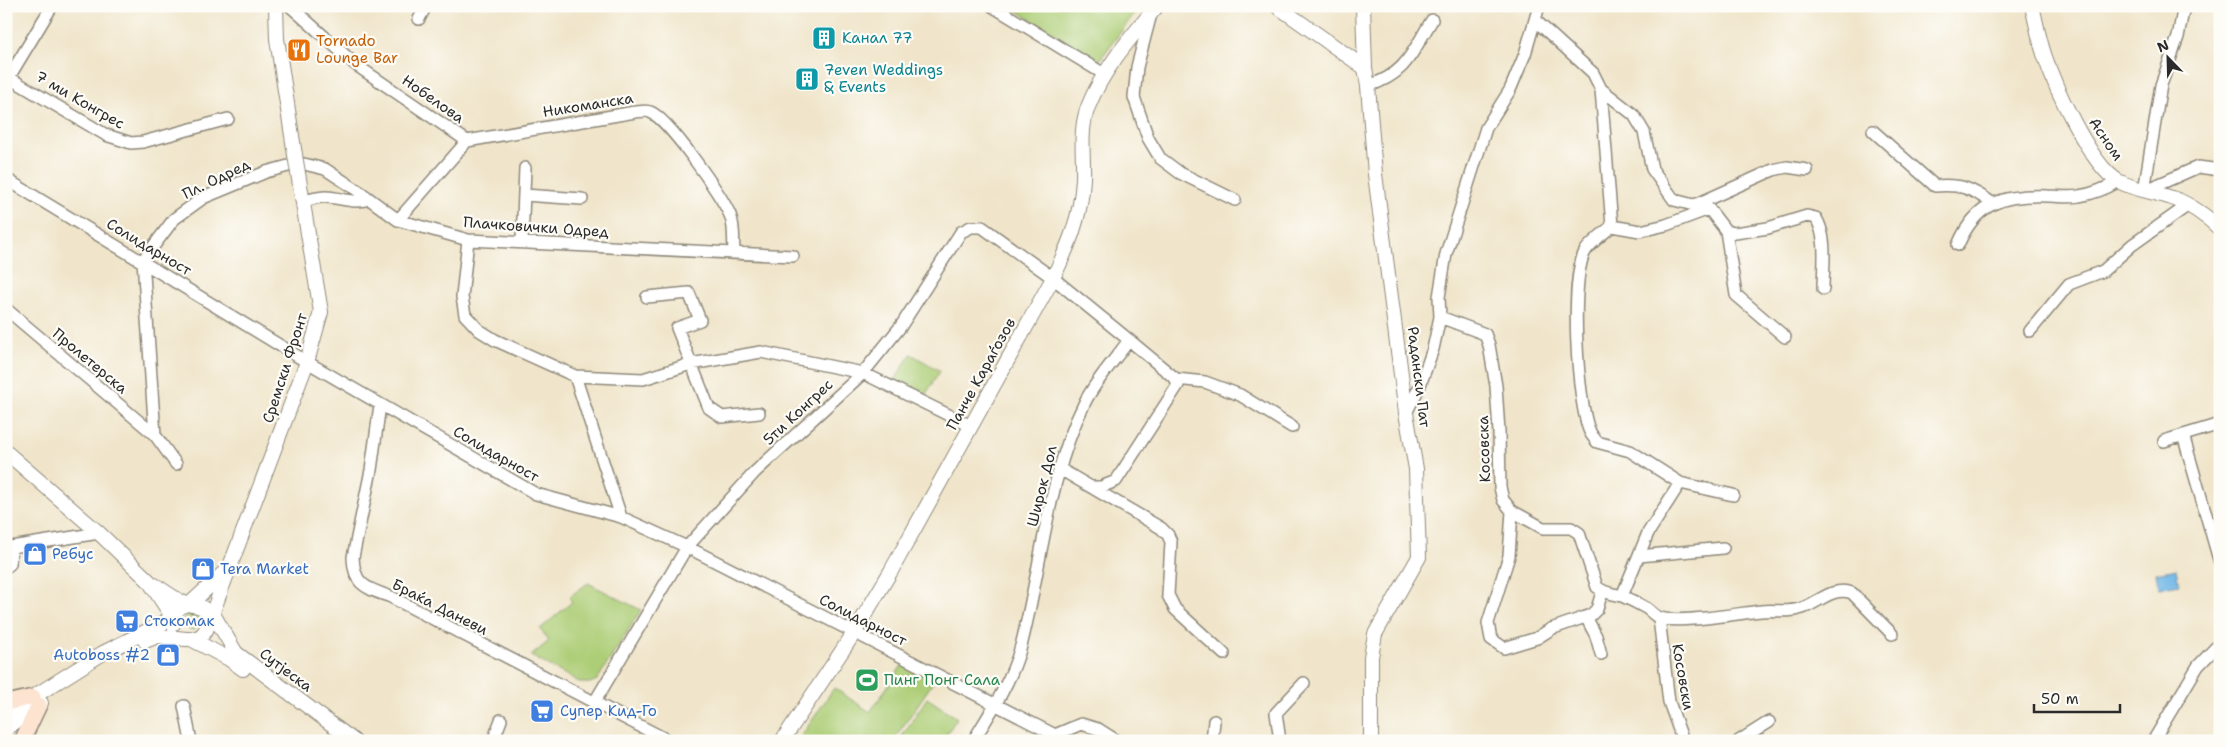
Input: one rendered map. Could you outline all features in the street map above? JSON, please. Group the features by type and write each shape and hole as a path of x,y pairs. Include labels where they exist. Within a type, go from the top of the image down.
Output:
{"main road":[{"path":"6,703 36,701 22,741"}],"street":[{"path":"8,76 52,6"},
{"name":"Сремски Фронт","path":"211,618 307,362 321,312 278,48 276,6"},
{"name":"Нобелова","path":"290,6 356,64 467,141"},
{"path":"419,18 426,6"},
{"path":"992,6 1104,74"},
{"path":"1277,6 1365,68"},
{"name":"Радански Пат","path":"1363,6 1365,68 1375,174 1406,414 1416,469 1419,556 1374,634 1371,657 1370,741"},
{"path":"1406,414 1419,388 1433,349 1440,317 1439,297 1446,254 1486,128 1510,90 1536,22 1539,6"},
{"name":"Асном","path":"2032,6 2044,54 2074,123 2099,162 2112,177 2119,181 2144,191 2174,198 2212,221 2220,229"},
{"path":"2144,191 2161,85 2178,37 2184,6"},
{"path":"1154,10 1137,67 1134,97 1148,138 1160,158 1180,173 1235,200"},
{"name":"Панче Караѓозов","path":"782,741 854,633 891,572 1071,243 1079,213 1083,179 1081,141 1088,108 1104,74 1154,10"},
{"path":"1368,86 1385,81 1403,68 1432,20"},
{"path":"1536,22 1593,73 1601,89 1612,226"},
{"name":"7 ми Конгрес","path":"8,76 106,135 131,143 143,142 228,119"},
{"path":"1601,89 1634,116 1644,132 1652,169 1674,200 1709,209 1726,231 1736,295 1786,337"},
{"name":"Никоманска","path":"467,141 635,112 649,112 661,120 686,148 727,208 733,226 734,253"},
{"path":"1873,131 1935,186 1957,185 1976,192 1992,203"},
{"path":"398,220 467,141"},
{"name":"Плачковички Одред","path":"266,172 292,164 304,164 325,169 398,220 468,240 793,256"},
{"path":"1695,205 1773,170 1787,166 1807,170"},
{"path":"2144,191 2198,167 2220,170"},
{"path":"522,242 524,168"},
{"name":"Пл. Одред","path":"142,260 174,220 187,208 224,188 266,172"},
{"name":"Солидарност","path":"6,179 307,362 536,494 621,516 687,547 1055,735 1081,724 1098,729 1117,741"},
{"path":"1958,245 1964,229 1992,203 2008,197 2025,195 2077,197 2093,193 2119,181"},
{"path":"524,195 582,199"},
{"path":"303,201 325,196 359,202 369,199"},
{"path":"2030,331 2069,284 2103,271 2132,245 2187,206"},
{"path":"1612,226 1640,231 1709,209"},
{"path":"1726,231 1735,233 1768,228 1807,216 1816,218 1820,225 1824,250 1822,289"},
{"name":"5ти Конгрес","path":"594,703 687,547 755,472 863,373 901,326 961,232 971,226 982,227 1053,278"},
{"path":"1612,226 1586,250 1578,278 1576,303 1582,400 1590,432 1597,442 1630,451 1680,483 1733,496"},
{"path":"468,240 462,297 466,316 479,330 495,340 575,376 642,379 691,364 761,352 863,373 971,426"},
{"name":"Пролетерска","path":"142,260 155,435"},
{"path":"1053,278 1176,380 1178,386 1116,481 1101,487 1091,487"},
{"path":"647,297 689,293 700,320 677,328 709,408 722,417 759,413"},
{"name":"Пролетерска","path":"6,309 155,435 176,464"},
{"name":"Косовска","path":"1440,317 1485,334 1489,345 1496,386 1500,487 1503,500 1512,511"},
{"name":"Широк Дол","path":"974,741 995,705 1021,647 1060,469 1070,436 1086,400 1129,340"},
{"path":"575,376 621,516"},
{"path":"1176,380 1205,382 1240,394 1292,427"},
{"name":"Браќа Даневи","path":"380,405 372,470 353,557 354,570 358,581 370,589 391,597 668,741"},
{"path":"2164,441 2220,424"},
{"path":"2183,436 2220,563"},
{"path":"6,452 100,533 149,581 173,618 176,633 188,639"},
{"path":"1060,469 1161,528 1168,535 1171,542 1168,595 1175,609 1224,654"},
{"path":"1622,596 1648,533 1680,483"},
{"path":"1602,592 1595,612 1551,629 1537,638 1504,648 1491,639 1488,623 1509,556 1512,511 1543,528 1571,528 1579,533 1597,587 1602,592 1622,596 1646,608 1659,618 1716,617 1762,610 1784,612 1799,610 1829,594 1844,589 1852,593 1892,634"},
{"path":"6,566 10,564 11,547 100,533"},
{"path":"1639,556 1723,548"},
{"path":"6,729 36,701 103,653 173,618 177,609 189,604 231,566"},
{"path":"6,714 36,701 136,645 158,636 188,639 204,634 211,618 205,610 196,604 189,604 149,581"},
{"path":"1586,617 1596,636 1601,654"},
{"name":"Сутјеска","path":"211,618 236,653 354,741"},
{"name":"Косовски","path":"1659,618 1669,702 1683,741"},
{"name":"Сутјеска","path":"188,639 228,659 340,741"},
{"path":"2152,741 2198,666 2220,643"},
{"path":"1280,741 1276,713 1304,683"},
{"path":"184,706 191,741"},
{"path":"493,741 502,720"},
{"path":"1212,741 1214,721"},
{"path":"1739,741 1769,722"}],"green space":[{"path":"1009,6 1140,6 1099,61"},
{"path":"911,354 940,371 924,397 894,381"},
{"path":"588,583 641,610 597,680 590,683 581,683 531,656 549,641 540,629 572,602 569,597"},
{"path":"191,614 197,616 199,622 197,628 191,630 185,628 183,622 185,616"},
{"path":"903,664 934,681 893,741 798,741 834,688 870,712"},
{"path":"927,698 957,718 942,741 899,741"}],"water":[{"path":"2176,569 2179,584 2159,588 2156,573"}],"place":[{"name":"Канал 77","path":"824,38"},
{"name":"Tornado Lounge Bar","path":"299,50"},
{"name":"7even Weddings & Events","path":"807,79"},
{"name":"Ребус","path":"35,554"},
{"name":"Tera Market","path":"203,569"},
{"name":"Стокомак","path":"127,621"},
{"name":"Autoboss #2","path":"168,655"},
{"name":"Пинг Понг Сала","path":"867,680"},
{"name":"Супер Кид-Го","path":"542,711"}]}
